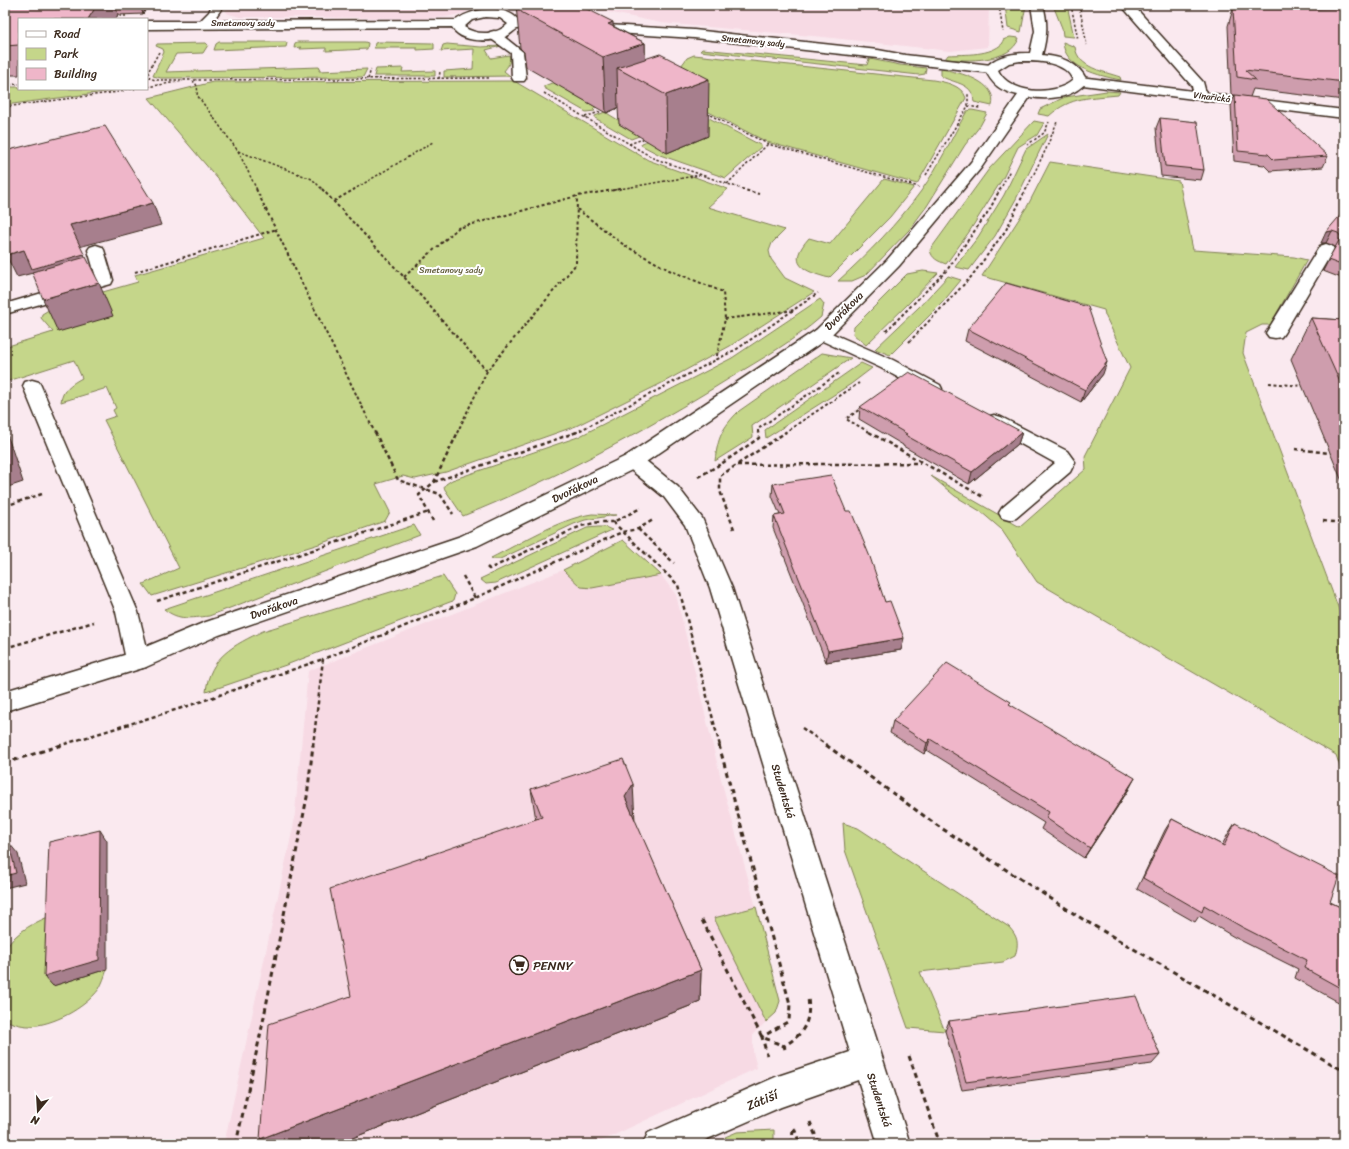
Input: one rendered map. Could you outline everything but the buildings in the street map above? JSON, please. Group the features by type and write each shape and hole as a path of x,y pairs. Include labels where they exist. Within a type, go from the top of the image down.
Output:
{"street":[{"path":"204,24 214,13 218,5"},
{"path":"1035,57 1041,38 1040,19 1037,5"},
{"path":"1127,5 1198,85 1200,95"},
{"name":"Smetanovy sady","path":"148,25 459,24 462,20 472,16 499,9 512,19 514,25"},
{"path":"459,24 458,28 461,31 468,34 485,36 508,31 514,25 557,26"},
{"name":"Smetanovy sady","path":"578,27 694,34 878,54 905,60 991,69"},
{"path":"494,35 517,52 519,78"},
{"path":"1035,57 1050,59 1073,69 1079,75 1080,81 1076,87 1056,94 1026,93 1010,89 999,83 992,76 991,69 996,63 1006,59 1035,57"},
{"name":"Vinařická","path":"1080,81 1344,114"},
{"name":"Dvořákova","path":"5,701 138,660 211,629 469,540 633,461 822,334 893,263 966,178 1026,93"},
{"path":"1275,333 1326,249"},
{"path":"5,309 106,280 96,250"},
{"path":"822,334 887,364 949,397"},
{"path":"32,386 127,612 138,660"},
{"path":"977,412 1060,456 1065,462 1063,467 1009,512"},
{"name":"Studentská","path":"633,461 671,492 695,523 721,588 867,1062 894,1144"},
{"name":"Zátiší","path":"659,1144 788,1089 867,1062"}],"path":[{"path":"368,79 371,69"},
{"path":"439,78 440,71"},
{"path":"148,72 150,78 155,80 519,78 653,158 759,194"},
{"path":"148,87 191,80 196,82 198,86 197,95 238,151 398,480"},
{"path":"5,85 18,84"},
{"path":"5,107 125,90"},
{"path":"923,180 968,106 969,96 966,90"},
{"path":"585,117 602,111"},
{"path":"705,113 768,144 919,187 915,193"},
{"path":"736,534 720,491 720,476 887,364 921,332 971,277 1006,230 1046,149 1057,122"},
{"path":"629,144 643,138"},
{"path":"334,201 433,142"},
{"path":"726,184 768,144"},
{"path":"238,151 312,179 404,277 487,371"},
{"path":"404,277 458,228 578,196 701,175"},
{"path":"434,482 487,371 576,264 578,196"},
{"path":"577,209 624,245 669,270 723,292 725,319 716,360"},
{"path":"106,280 277,229"},
{"path":"448,548 419,495 434,482 573,434 737,349 796,310 819,292"},
{"path":"725,319 796,310"},
{"path":"907,375 846,419 1009,512"},
{"path":"1269,383 1302,386"},
{"path":"1295,450 1330,452"},
{"path":"737,465 922,463"},
{"path":"5,763 188,706 323,659 475,598 622,532 638,528 681,504 720,491"},
{"path":"5,506 45,493"},
{"path":"5,648 127,612 429,512"},
{"path":"1323,521 1344,523"},
{"path":"613,522 678,585 715,729 790,1004 789,1021 762,1037"},
{"path":"638,528 676,565"},
{"path":"236,1144 262,1027 307,797 323,659"},
{"path":"796,724 938,826 1084,920 1344,1071"},
{"path":"702,920 788,1089 819,1144"},
{"path":"784,1046 799,1036 806,1023 809,1007 807,994"},
{"path":"762,1037 784,1046"},
{"path":"784,1046 788,1089"},
{"path":"908,1055 940,1144"},
{"path":"792,1144 793,1126"}],"shaded area":[{"path":"227,5 475,5 464,13 446,17 424,18 240,17 226,12"},
{"path":"574,5 989,5 988,47 950,51 824,37 661,23"},
{"path":"623,540 661,575 676,595 723,787 780,1001 776,1013 753,1034 753,1052 757,1068 595,1144 224,1144 294,823 308,671 563,570"}],"green space":[{"path":"1005,5 1026,5 1021,32 1008,28"},
{"path":"1053,5 1067,5 1074,37 1063,36 1062,28"},
{"path":"1010,37 1019,38 1014,46 1007,52 998,56 976,60 945,59 948,55 977,54 991,50 1003,43 1003,40"},
{"path":"219,42 287,43 286,47 214,50 216,44"},
{"path":"1063,42 1075,47 1081,60 1092,68 1120,77 1121,80 1094,73 1076,64 1065,51"},
{"path":"206,43 208,45 203,53 176,54 166,72 320,67 319,71 367,69 363,77 161,78 153,76 164,52 163,49 156,46 157,44"},
{"path":"295,43 368,43 367,49 326,51 326,48 294,48"},
{"path":"375,43 432,43 434,44 434,49 417,50 417,48 374,48"},
{"path":"447,44 481,47 501,46 486,50 491,58 509,55 509,64 504,71 510,76 444,77 444,71 473,69 474,49 441,51 443,45"},
{"path":"702,49 867,65 870,59 926,68 925,74 919,75 700,51"},
{"path":"694,55 933,80 948,83 957,87 966,98 917,184 767,142 664,89 687,58"},
{"path":"403,68 402,72 435,71 435,76 374,76 376,69"},
{"path":"941,69 967,76 984,85 990,91 993,98 992,106 974,102 973,94 969,89 962,84 941,76"},
{"name":"Smetanovy sady","path":"514,81 648,160 728,189 708,207 785,230 772,243 769,251 771,259 785,278 814,292 730,346 662,383 576,426 446,472 415,479 403,476 376,484 390,512 385,521 319,544 152,596 143,584 179,568 104,420 116,416 113,410 116,408 107,388 61,402 65,391 82,378 74,360 5,382 5,347 53,332 41,318 42,314 57,305 138,282 135,275 264,238 223,185 149,98 213,82"},
{"path":"557,81 571,93 596,107 593,109 595,111 586,112 544,88 544,86"},
{"path":"5,87 18,87 18,90 115,90 112,91 5,105"},
{"path":"658,91 762,146 726,178 660,155 641,145 647,141"},
{"path":"1107,91 1120,92 1118,95 1073,101 1057,109 1049,116 1038,114 1040,109 1065,97"},
{"path":"972,110 987,113 927,206 909,230 866,275 852,281 838,281 882,238 912,203 934,172 967,111"},
{"path":"605,112 623,123 619,124 639,136 631,139 595,118 595,116"},
{"path":"1034,121 1044,123 1037,135 1018,147 1003,178 969,232 946,264 940,262 932,256 930,250 989,169"},
{"path":"1048,134 1016,199 995,236 969,270 955,267 978,237 1004,195 1026,149"},
{"path":"1050,162 1179,181 1193,250 1294,257 1307,260 1270,325 1262,325 1246,333 1243,353 1344,623 1344,778 1336,755 1037,582 1001,529 980,511 955,496 931,476 1020,527 1086,469 1085,456 1130,368 1104,310 982,276 1028,205"},
{"path":"884,179 914,187 890,217 829,278 805,269 798,260 802,247 809,238 830,244"},
{"path":"923,271 938,273 866,345 853,334 854,327 907,274"},
{"path":"948,276 961,280 942,303 890,355 875,349 919,307"},
{"path":"820,299 824,304 821,317 789,342 698,398 599,453 532,486 463,516 444,488 446,484 452,480 578,437 732,358"},
{"path":"822,353 851,358 752,426 753,437 715,461 719,439 728,423 739,411"},
{"path":"861,363 872,368 851,384 766,438 765,430"},
{"path":"592,514 616,515 585,520 500,559 491,558 553,526"},
{"path":"414,525 420,535 209,616 185,618 170,613 164,609"},
{"path":"605,527 612,530 496,583 486,584 480,579 587,528"},
{"path":"623,540 661,575 592,588 581,587 563,570"},
{"path":"443,576 455,594 453,601 286,665 206,692 208,680 218,661 233,647 252,636 263,631"},
{"path":"843,823 858,828 1009,927 1016,937 1017,947 1015,956 1003,962 920,972 945,1031 908,1028 845,850"},
{"path":"756,907 780,1001 776,1013 766,1022 714,918"},
{"path":"55,914 53,986 107,969 101,985 93,996 77,1009 48,1023 29,1026 5,1020 4,971 6,949 15,937 28,927"},
{"path":"774,1130 774,1144 728,1144 725,1137 737,1132"}],"place":[{"name":"PENNY","path":"519,965"}]}
